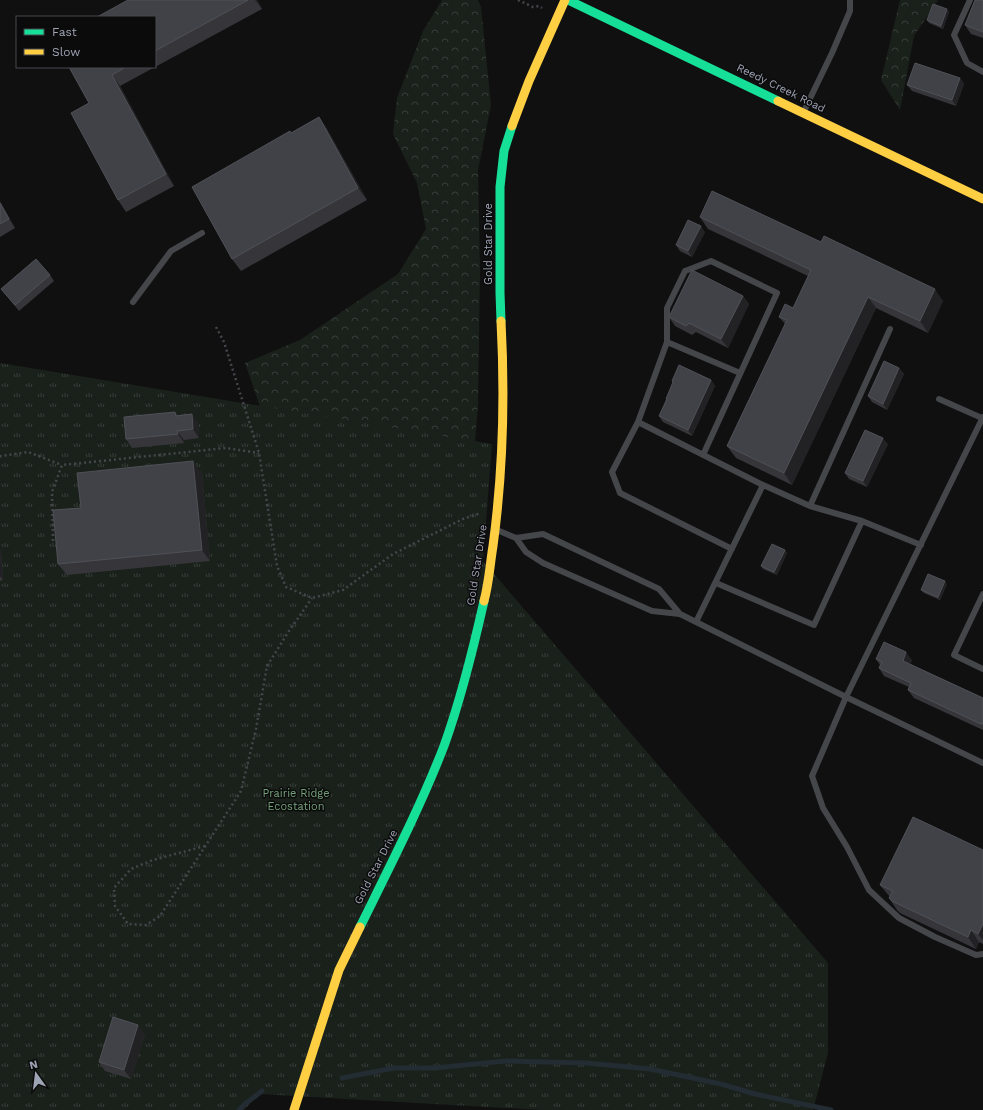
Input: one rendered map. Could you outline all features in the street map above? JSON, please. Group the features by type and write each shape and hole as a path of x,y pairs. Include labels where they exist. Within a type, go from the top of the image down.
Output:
{"street":[{"name":"Gold Star Drive","path":"294,1110 339,970 421,802 444,745 467,674 486,594 496,529 501,468 503,368 500,293 500,187 504,151 529,81 565,0"},
{"name":"Reedy Creek Road","path":"568,0 983,199"}],"lane":[{"path":"803,112 832,53 850,11 850,0"},
{"path":"970,0 954,35 967,63 983,72"},
{"path":"133,302 171,251 202,233"},
{"path":"703,454 777,292 711,261 685,271 667,308 667,342 638,422 612,472 620,494 732,549"},
{"path":"810,506 890,329"},
{"path":"667,342 740,373"},
{"path":"940,399 983,417 846,697 812,776 823,808 847,848 869,890 899,918 976,956 983,954"},
{"path":"638,422 763,485 810,506 862,521 921,545"},
{"path":"696,622 763,485"},
{"path":"716,583 814,625 862,521"},
{"path":"496,529 516,538 526,552 543,563 652,611 680,614 846,697 983,763"},
{"path":"516,538 543,534 659,589 680,614"},
{"path":"983,594 954,655 983,669"}],"path":[{"path":"518,0 533,7 539,6"},
{"path":"216,327 224,342 259,453 277,566 286,587 312,598 343,590 393,554 463,519 498,507"},
{"path":"0,457 28,452 62,464 226,448 259,453"},
{"path":"53,541 52,492 62,464"},
{"path":"205,846 153,860 131,869 114,888 115,906 128,924 146,925 160,916 205,846 240,791 256,729 267,666 312,598"}],"green space":[{"path":"442,0 478,0 481,7 491,105 478,170 480,270 478,404 472,480 264,418 245,363 300,340 398,274 426,229 417,183 393,134 397,98 423,31"},
{"path":"900,0 938,0 914,36 900,110 881,80"},
{"name":"Prairie Ridge Ecostation","path":"0,363 492,444 483,561 828,963 828,1053 813,1110 542,1110 259,1094 244,1110 0,1110"}],"building":[{"path":"128,0 248,0 156,50 156,16 99,16"},
{"path":"975,0 983,0 983,32 965,25"},
{"path":"933,4 947,9 941,26 927,20"},
{"path":"915,63 960,78 952,100 907,85"},
{"path":"70,68 124,68 112,75 166,174 118,200 71,113 89,103"},
{"path":"319,117 358,188 232,259 192,187 290,131 291,133"},
{"path":"712,191 821,242 824,236 935,289 920,321 868,297 784,473 727,446 787,320 779,317 785,304 793,308 811,270 700,217"},
{"path":"0,203 9,219 0,224"},
{"path":"688,220 701,226 688,251 676,245"},
{"path":"36,259 50,275 15,305 1,289"},
{"path":"692,270 743,296 721,339 689,323 686,326 669,317"},
{"path":"884,361 899,368 883,404 868,396"},
{"path":"679,365 711,380 688,430 659,416 667,399 673,382 672,381"},
{"path":"175,412 176,416 192,414 193,429 177,431 178,434 126,439 124,417"},
{"path":"865,430 883,438 863,481 845,473"},
{"path":"193,461 202,550 58,564 53,510 81,508 77,473"},
{"path":"772,544 785,550 774,572 761,566"},
{"path":"928,574 945,581 938,597 921,590"},
{"path":"884,642 906,652 903,661 983,698 983,724 908,690 911,683 879,668 882,662 876,659"},
{"path":"913,817 983,850 983,924 978,934 971,930 968,937 892,901 889,898 893,891 880,885"},
{"path":"113,1017 138,1025 124,1070 99,1062"}],"waterway":[{"path":"342,1078 394,1068 435,1068 505,1061 586,1063 650,1069 831,1110"},
{"path":"239,1110 262,1091"}],"traffic: fast":[{"path":"568,0 778,101"},
{"path":"501,321 500,187 504,151 512,126"},
{"path":"360,927 415,815 444,746 456,710 476,638 484,601"}],"traffic: slow":[{"path":"512,126 529,81 565,0"},
{"path":"778,101 983,199"},
{"path":"484,601 493,546 501,462 503,406 501,321"},
{"path":"294,1110 339,970 360,927"}]}
